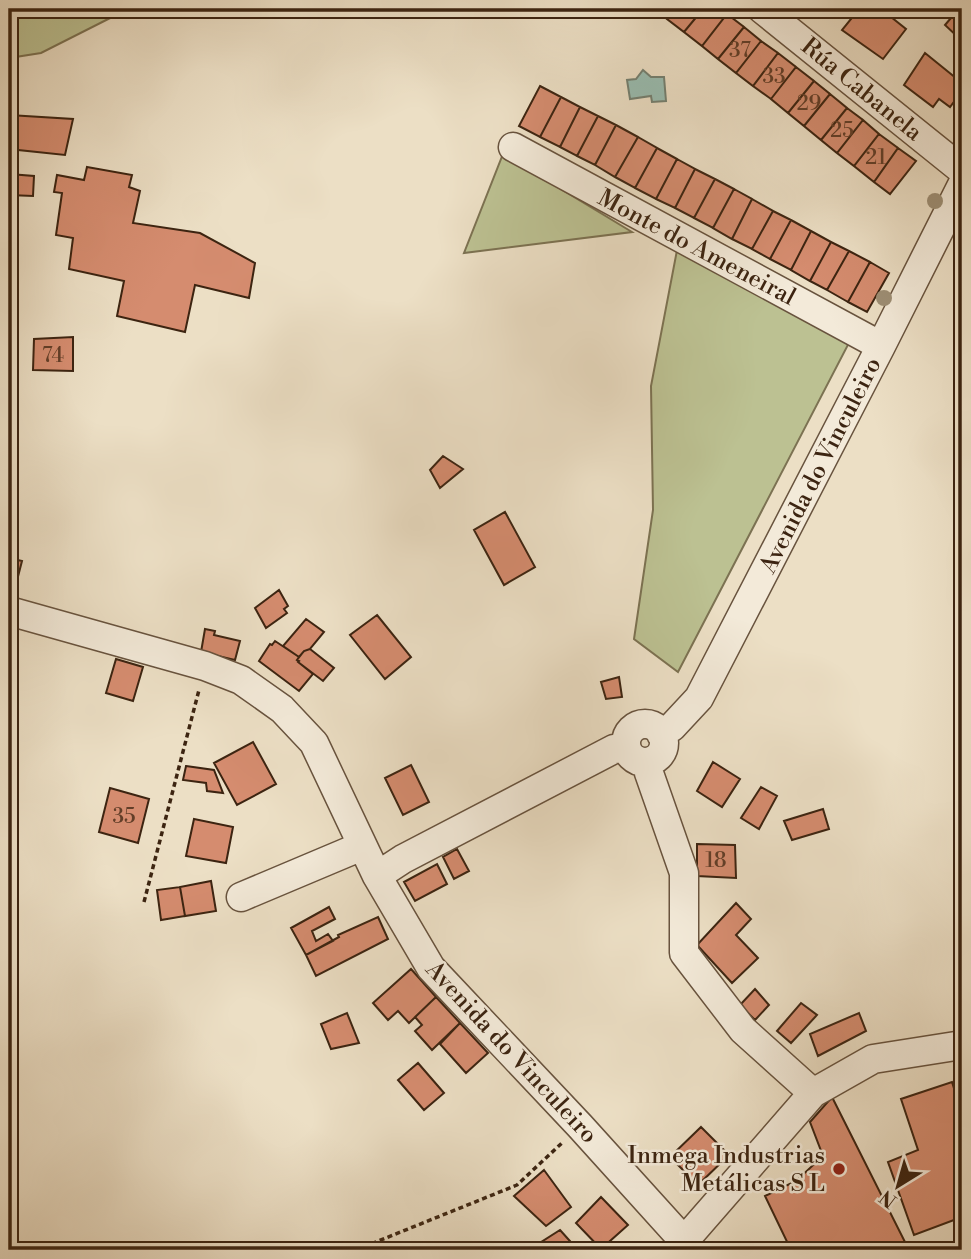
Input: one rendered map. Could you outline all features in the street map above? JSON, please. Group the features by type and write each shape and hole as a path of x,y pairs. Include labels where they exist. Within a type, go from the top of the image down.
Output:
{"street":[{"name":"Rúa Cabanela","path":"762,9 962,170"},
{"name":"Monte do Ameneiral","path":"513,147 881,346"},
{"name":"Avenida do Vinculeiro","path":"637,755 658,757 663,746 661,734 672,727 699,698 962,185"},
{"name":"Avenida do Vinculeiro","path":"9,611 205,666 241,680 282,709 314,743 377,876 431,968 580,1126 686,1246"},
{"path":"377,876 403,859 614,750 637,755 649,773 684,873 684,953 743,1030 813,1093"},
{"path":"242,897 362,846"},
{"path":"686,1246 813,1093 873,1059 962,1045"}],"path":[{"path":"144,902 205,666"},
{"path":"356,1250 517,1185 580,1126"}],"green space":[{"path":"9,9 128,9 41,53 9,58"},
{"path":"503,154 632,232 464,253"},
{"path":"678,245 851,339 678,672 634,639 653,510 651,386"}],"water":[{"path":"643,70 651,77 664,77 666,101 652,102 651,96 630,99 627,80 636,79"}],"building":[{"path":"675,9 703,9 684,32 667,19"},
{"path":"703,9 720,9 727,14 702,46 684,32"},
{"path":"859,9 870,9 876,14 881,9 906,29 883,59 842,30"},
{"path":"962,9 962,41 945,25 951,18 944,11"},
{"path":"727,14 744,27 718,59 702,46"},
{"path":"744,27 761,41 736,73 718,59"},
{"path":"761,41 778,53 753,86 736,73"},
{"path":"778,53 796,67 771,99 753,86"},
{"path":"925,53 962,83 962,91 950,107 939,99 933,107 904,85"},
{"path":"796,67 814,81 788,113 771,99"},
{"path":"814,81 830,94 804,126 788,113"},
{"path":"540,86 561,97 540,137 519,126"},
{"path":"830,94 847,108 821,140 804,126"},
{"path":"561,97 580,107 560,147 540,137"},
{"path":"580,107 598,116 577,156 560,147"},
{"path":"847,108 863,120 837,153 821,140"},
{"path":"9,115 73,119 65,155 9,149"},
{"path":"598,116 616,125 595,165 577,156"},
{"path":"863,120 879,134 854,166 837,153"},
{"path":"616,125 638,137 615,177 595,165"},
{"path":"879,134 898,148 874,182 854,166"},
{"path":"638,137 657,148 635,188 615,177"},
{"path":"657,148 677,159 656,199 635,188"},
{"path":"898,148 916,161 890,194 874,182"},
{"path":"677,159 695,169 675,208 656,199"},
{"path":"87,167 132,175 129,187 140,191 133,223 200,233 255,263 249,298 195,285 185,332 117,316 124,281 69,269 73,238 56,235 62,193 54,192 57,175 84,180"},
{"path":"695,169 715,179 694,218 675,208"},
{"path":"9,174 34,176 33,196 9,195"},
{"path":"715,179 734,189 713,228 694,218"},
{"path":"734,189 752,199 732,239 713,228"},
{"path":"752,199 773,211 752,249 732,239"},
{"path":"773,211 791,220 770,259 752,249"},
{"path":"791,220 811,231 791,270 770,259"},
{"path":"811,231 831,242 810,281 791,270"},
{"path":"831,242 849,251 827,290 810,281"},
{"path":"849,251 870,262 848,302 827,290"},
{"path":"870,262 889,273 867,312 848,302"},
{"path":"73,337 73,371 33,370 34,339"},
{"path":"443,456 463,469 440,488 430,470"},
{"path":"505,512 535,567 504,585 474,530"},
{"path":"9,558 22,561 13,596 9,594"},
{"path":"279,590 288,606 284,609 287,613 266,628 255,608"},
{"path":"377,615 411,657 385,679 350,635"},
{"path":"306,619 324,632 310,649 299,657 283,646"},
{"path":"205,629 215,631 214,635 240,641 235,660 201,652"},
{"path":"275,641 299,657 298,662 313,674 299,691 259,661"},
{"path":"310,649 334,668 323,681 297,660 304,651"},
{"path":"116,659 143,667 133,701 106,693"},
{"path":"619,677 622,697 606,699 601,682"},
{"path":"253,742 276,784 237,805 214,763"},
{"path":"713,762 740,779 722,807 697,791"},
{"path":"411,765 429,802 403,815 385,778"},
{"path":"186,766 214,770 223,793 207,791 206,783 183,780"},
{"path":"761,787 777,796 759,829 741,818"},
{"path":"110,788 149,799 138,843 99,832"},
{"path":"823,809 829,829 792,840 784,821"},
{"path":"194,819 233,827 226,863 186,856"},
{"path":"697,844 735,845 736,878 697,876"},
{"path":"457,849 469,871 454,879 443,857"},
{"path":"437,864 447,884 415,901 404,882"},
{"path":"211,881 216,911 185,916 180,887"},
{"path":"180,887 185,916 161,920 157,890"},
{"path":"736,903 751,919 736,935 758,958 732,983 697,945"},
{"path":"329,907 335,919 312,931 316,941 328,934 333,941 306,955 291,928"},
{"path":"378,917 388,939 316,976 306,955 339,937 338,935"},
{"path":"411,969 436,997 409,1023 398,1011 388,1020 373,1003"},
{"path":"755,989 769,1005 755,1020 740,1005"},
{"path":"436,997 460,1023 432,1050 415,1031 422,1025 415,1017"},
{"path":"801,1003 817,1015 791,1043 777,1031"},
{"path":"347,1013 359,1043 331,1049 321,1024"},
{"path":"859,1013 866,1031 818,1056 810,1034"},
{"path":"460,1023 488,1053 466,1073 440,1044"},
{"path":"418,1063 444,1093 424,1110 398,1080"},
{"path":"952,1082 962,1114 962,1217 914,1235 888,1162 918,1150 901,1099"},
{"name":"Inmega Industrias Metálicas S L","path":"832,1097 906,1244 892,1250 791,1250 765,1196 796,1181 823,1156 810,1122"},
{"path":"701,1127 729,1155 698,1185 670,1157"},
{"path":"544,1170 571,1207 546,1226 514,1196"},
{"path":"601,1197 628,1225 601,1249 576,1223"},
{"path":"560,1230 578,1250 539,1250 535,1246"}],"place":[{"name":"Inmega Industrias Metálicas S L","path":"839,1169"}]}
